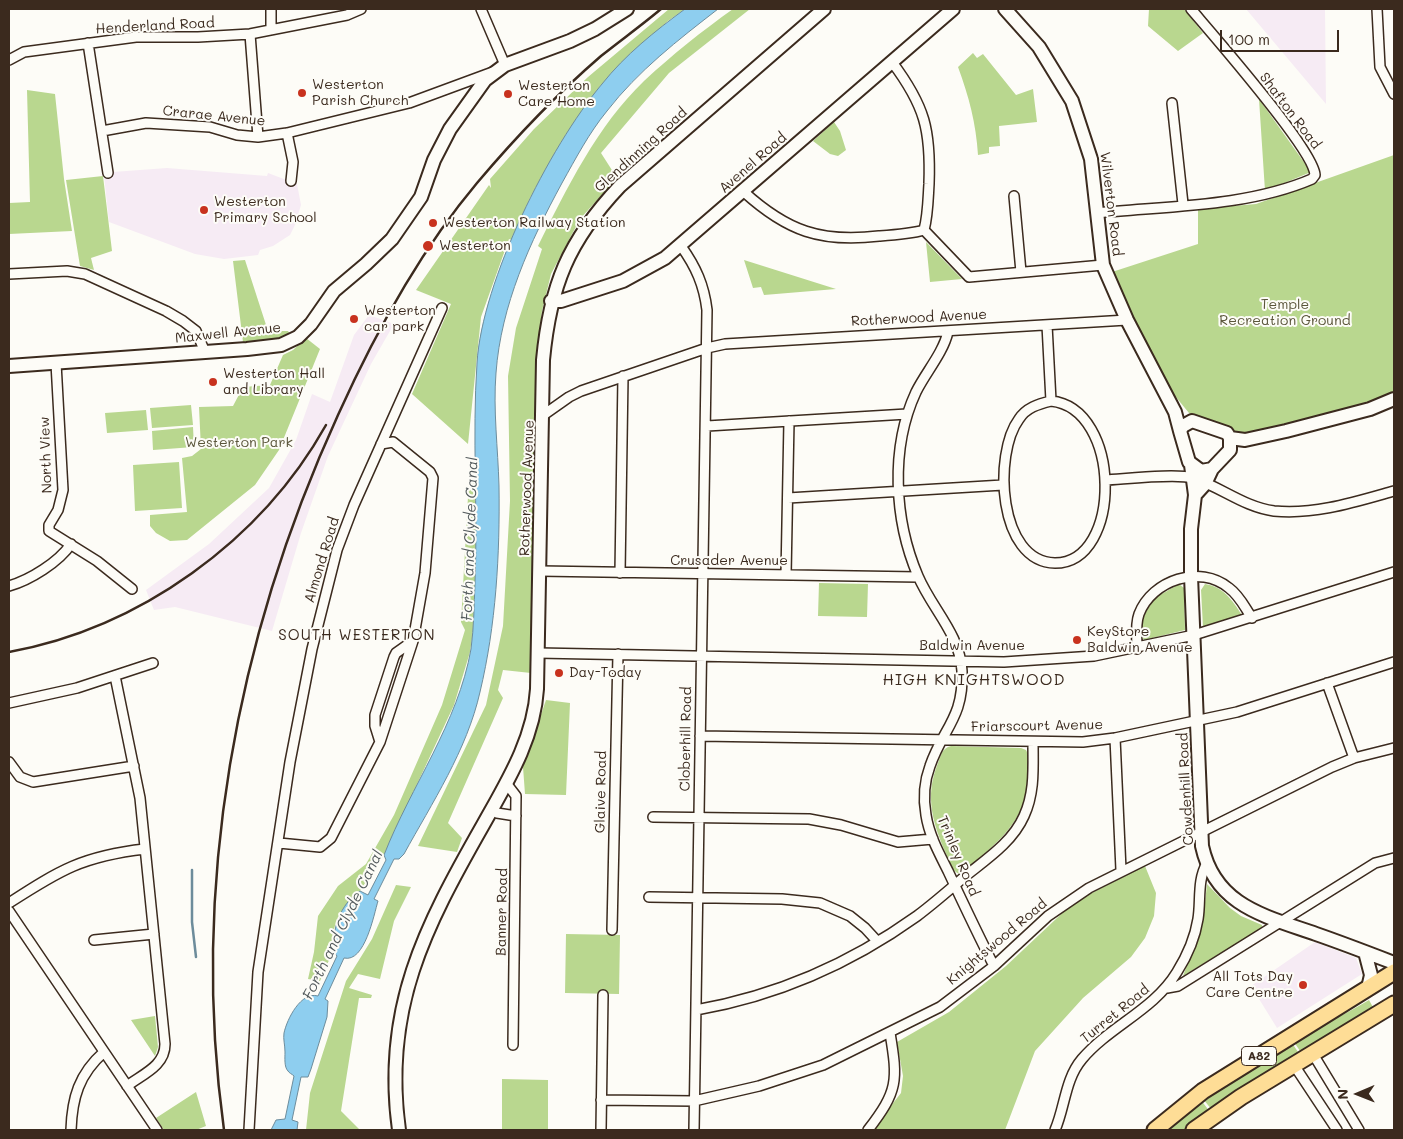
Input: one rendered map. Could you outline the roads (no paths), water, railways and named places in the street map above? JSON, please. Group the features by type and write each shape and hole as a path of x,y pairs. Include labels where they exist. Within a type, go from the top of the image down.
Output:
{"main road":[{"name":"A82","path":"1155,1130 1203,1091 1394,972"},
{"name":"A82","path":"1194,1130 1241,1097 1394,1004"}],"street":[{"path":"271,9 271,30"},
{"name":"Henderland Road","path":"9,60 24,52 136,37 198,38 250,34 346,15 361,9"},
{"path":"481,9 500,68"},
{"name":"Maxwell Avenue","path":"9,366 281,345 304,331 334,291 366,264 404,223 421,197 434,160 450,129 473,95 500,68 596,29 627,9"},
{"name":"Glendinning Road","path":"542,416 543,360 551,301 564,266 576,242 604,203 620,186 824,9"},
{"name":"Avenel Road","path":"551,301 561,301 623,281 649,268 681,246 953,9"},
{"name":"Wilverton Road","path":"1005,9 1039,47 1072,101 1091,159 1103,265 1128,320 1175,412 1180,431"},
{"name":"Shafton Road","path":"1097,213 1262,195 1312,179 1315,173 1306,153 1290,130 1191,9"},
{"path":"1377,9 1380,67 1394,94"},
{"path":"250,34 258,137"},
{"path":"88,43 108,173"},
{"path":"892,62 910,86 918,102 929,139 928,208 924,230"},
{"name":"Crarae Avenue","path":"102,131 146,123 210,127 237,135 258,137 287,134 409,103 500,68"},
{"path":"1172,103 1183,204"},
{"path":"287,134 292,162 291,181"},
{"path":"744,192 775,218 818,236 846,239 924,230"},
{"path":"1014,196 1021,272"},
{"path":"924,230 969,277 1103,265"},
{"name":"Cloberhill Road","path":"681,246 694,265 703,284 707,310 707,426 698,817 694,1130"},
{"path":"9,274 67,271 94,277 183,321 196,331 205,352"},
{"name":"Almond Road","path":"249,1130 257,983 306,675 329,580 347,522 442,308"},
{"name":"Rotherwood Avenue","path":"399,1130 397,1056 400,1025 410,976 428,926 506,783 522,751 534,716 538,653 542,416 569,397 623,376 706,348 725,344 1128,320"},
{"path":"1048,325 1051,401"},
{"name":"Trinley Road","path":"948,332 907,414 900,458 899,491 904,533 918,577 949,629 961,660 960,701 952,726 930,766 924,791 925,814 933,840 994,966"},
{"name":"North View","path":"56,363 64,490 58,510 48,528 51,533 97,561 132,589"},
{"path":"620,573 623,376"},
{"path":"1191,465 1201,471 1212,469 1230,444 1370,409 1394,399"},
{"path":"1051,401 1066,404 1081,414 1096,441 1101,455 1105,480 1102,511 1089,545 1083,552 1070,560 1054,563 1034,556 1018,538 1009,517 1004,485 1008,444 1018,420 1034,406 1051,401"},
{"path":"1175,412 1192,421 1227,433 1230,444"},
{"path":"707,426 907,414"},
{"path":"786,575 789,421"},
{"path":"1192,421 1183,426 1180,431 1191,465 1199,481"},
{"path":"279,843 313,847 320,847 326,844 380,742 413,641 425,573 433,478 430,472 393,442 381,444"},
{"name":"Cowdenhill Road","path":"1212,469 1199,481 1190,529 1202,831 1207,863 1218,884 1235,900 1255,912 1394,963"},
{"path":"1105,480 1199,481 1249,504 1289,512 1330,508 1394,491"},
{"path":"788,498 1004,485"},
{"path":"9,586 28,577 65,553 71,544"},
{"name":"Crusader Avenue","path":"540,571 918,577"},
{"name":"Baldwin Avenue","path":"538,653 961,660 1054,659 1137,649 1194,635 1394,572"},
{"path":"1137,649 1136,627 1139,615 1150,596 1166,583 1191,576 1206,578 1229,588 1252,618"},
{"path":"380,742 375,726 375,715 396,653 413,641"},
{"name":"Glaive Road","path":"612,930 618,654"},
{"name":"Friarscourt Avenue","path":"700,736 1083,742 1115,738 1237,712 1394,662"},
{"path":"9,703 58,693 153,663"},
{"path":"115,676 140,798 165,1052 158,1064 127,1086"},
{"path":"1327,683 1354,758"},
{"path":"1115,738 1122,870"},
{"path":"696,1010 737,1003 805,979 828,969 915,917 1002,846 1015,831 1029,804 1034,778 1033,742"},
{"name":"Knightswood Road","path":"601,1100 694,1101 790,1077 823,1065 940,1007 994,966 1067,901 1122,870 1310,777 1354,758 1394,748"},
{"path":"9,762 20,777 33,782 134,766"},
{"name":"Banner Road","path":"506,783 516,796 514,1044"},
{"path":"497,813 516,816"},
{"path":"653,817 809,819 841,825 898,842 933,840"},
{"path":"9,903 52,876 86,860 145,849"},
{"name":"Turret Road","path":"1055,1130 1071,1078 1083,1058 1167,988 1178,986 1375,863 1394,858"},
{"path":"1167,988 1186,958 1194,936 1198,919 1202,874 1207,863"},
{"path":"649,897 782,899 820,903 850,916 877,941"},
{"path":"9,911 157,1130"},
{"path":"94,940 154,934"},
{"path":"1365,952 1370,975 1368,988"},
{"path":"601,1130 603,995"},
{"path":"868,1130 887,1105 893,1087 895,1068 890,1033"},
{"path":"71,1130 73,1105 78,1085 89,1066 104,1052"},
{"path":"1313,1054 1359,1130"},
{"path":"1294,1065 1337,1130"}],"water":[{"name":"Forth and Clyde Canal","path":"685,9 718,9 673,44 645,69 600,119 550,205 519,275 504,323 496,373 495,415 499,486 498,564 490,641 474,714 467,735 448,776 404,854 399,859 394,859 374,899 378,901 363,946 351,958 344,958 325,999 328,1001 327,1017 311,1069 308,1077 301,1077 292,1120 298,1122 297,1130 271,1130 276,1120 285,1119 294,1076 287,1069 285,1062 284,1035 288,1021 301,1002 306,998 318,996 337,956 333,951 333,943 336,926 342,910 360,891 368,895 386,860 384,855 395,829 445,729 465,676 473,633 476,556 475,418 477,363 482,330 491,294 505,255 540,178 582,111 602,84 630,53"}],"waterway":[{"path":"192,870 192,922 196,957"}],"railway":[{"path":"224,1130 215,1038 213,947 218,855 230,765 248,675 272,586 302,500 338,415 367,354 417,265 456,209 506,150 552,101 601,56 661,9"},
{"path":"9,652 58,640 105,623 150,600 192,573 232,541 267,506 299,467 326,425"}],"place":[{"name":"Westerton Parish Church","path":"302,93"},
{"name":"Westerton Care Home","path":"508,94"},
{"name":"Westerton Primary School","path":"204,210"},
{"name":"Westerton Railway Station","path":"433,223"},
{"name":"Westerton","path":"428,246"},
{"name":"Westerton car park","path":"354,319"},
{"name":"Westerton Hall and Library","path":"213,382"},
{"name":"KeyStore Baldwin Avenue","path":"1077,640"},
{"name":"Day-Today","path":"559,673"},
{"name":"All Tots Day Care Centre","path":"1303,985"}],"district":[{"name":"SOUTH WESTERTON","path":"357,635"},
{"name":"HIGH KNIGHTSWOOD","path":"974,680"}],"park label":[{"name":"Temple Recreation Ground","path":"1285,314"},
{"name":"Westerton Park","path":"239,443"}]}
